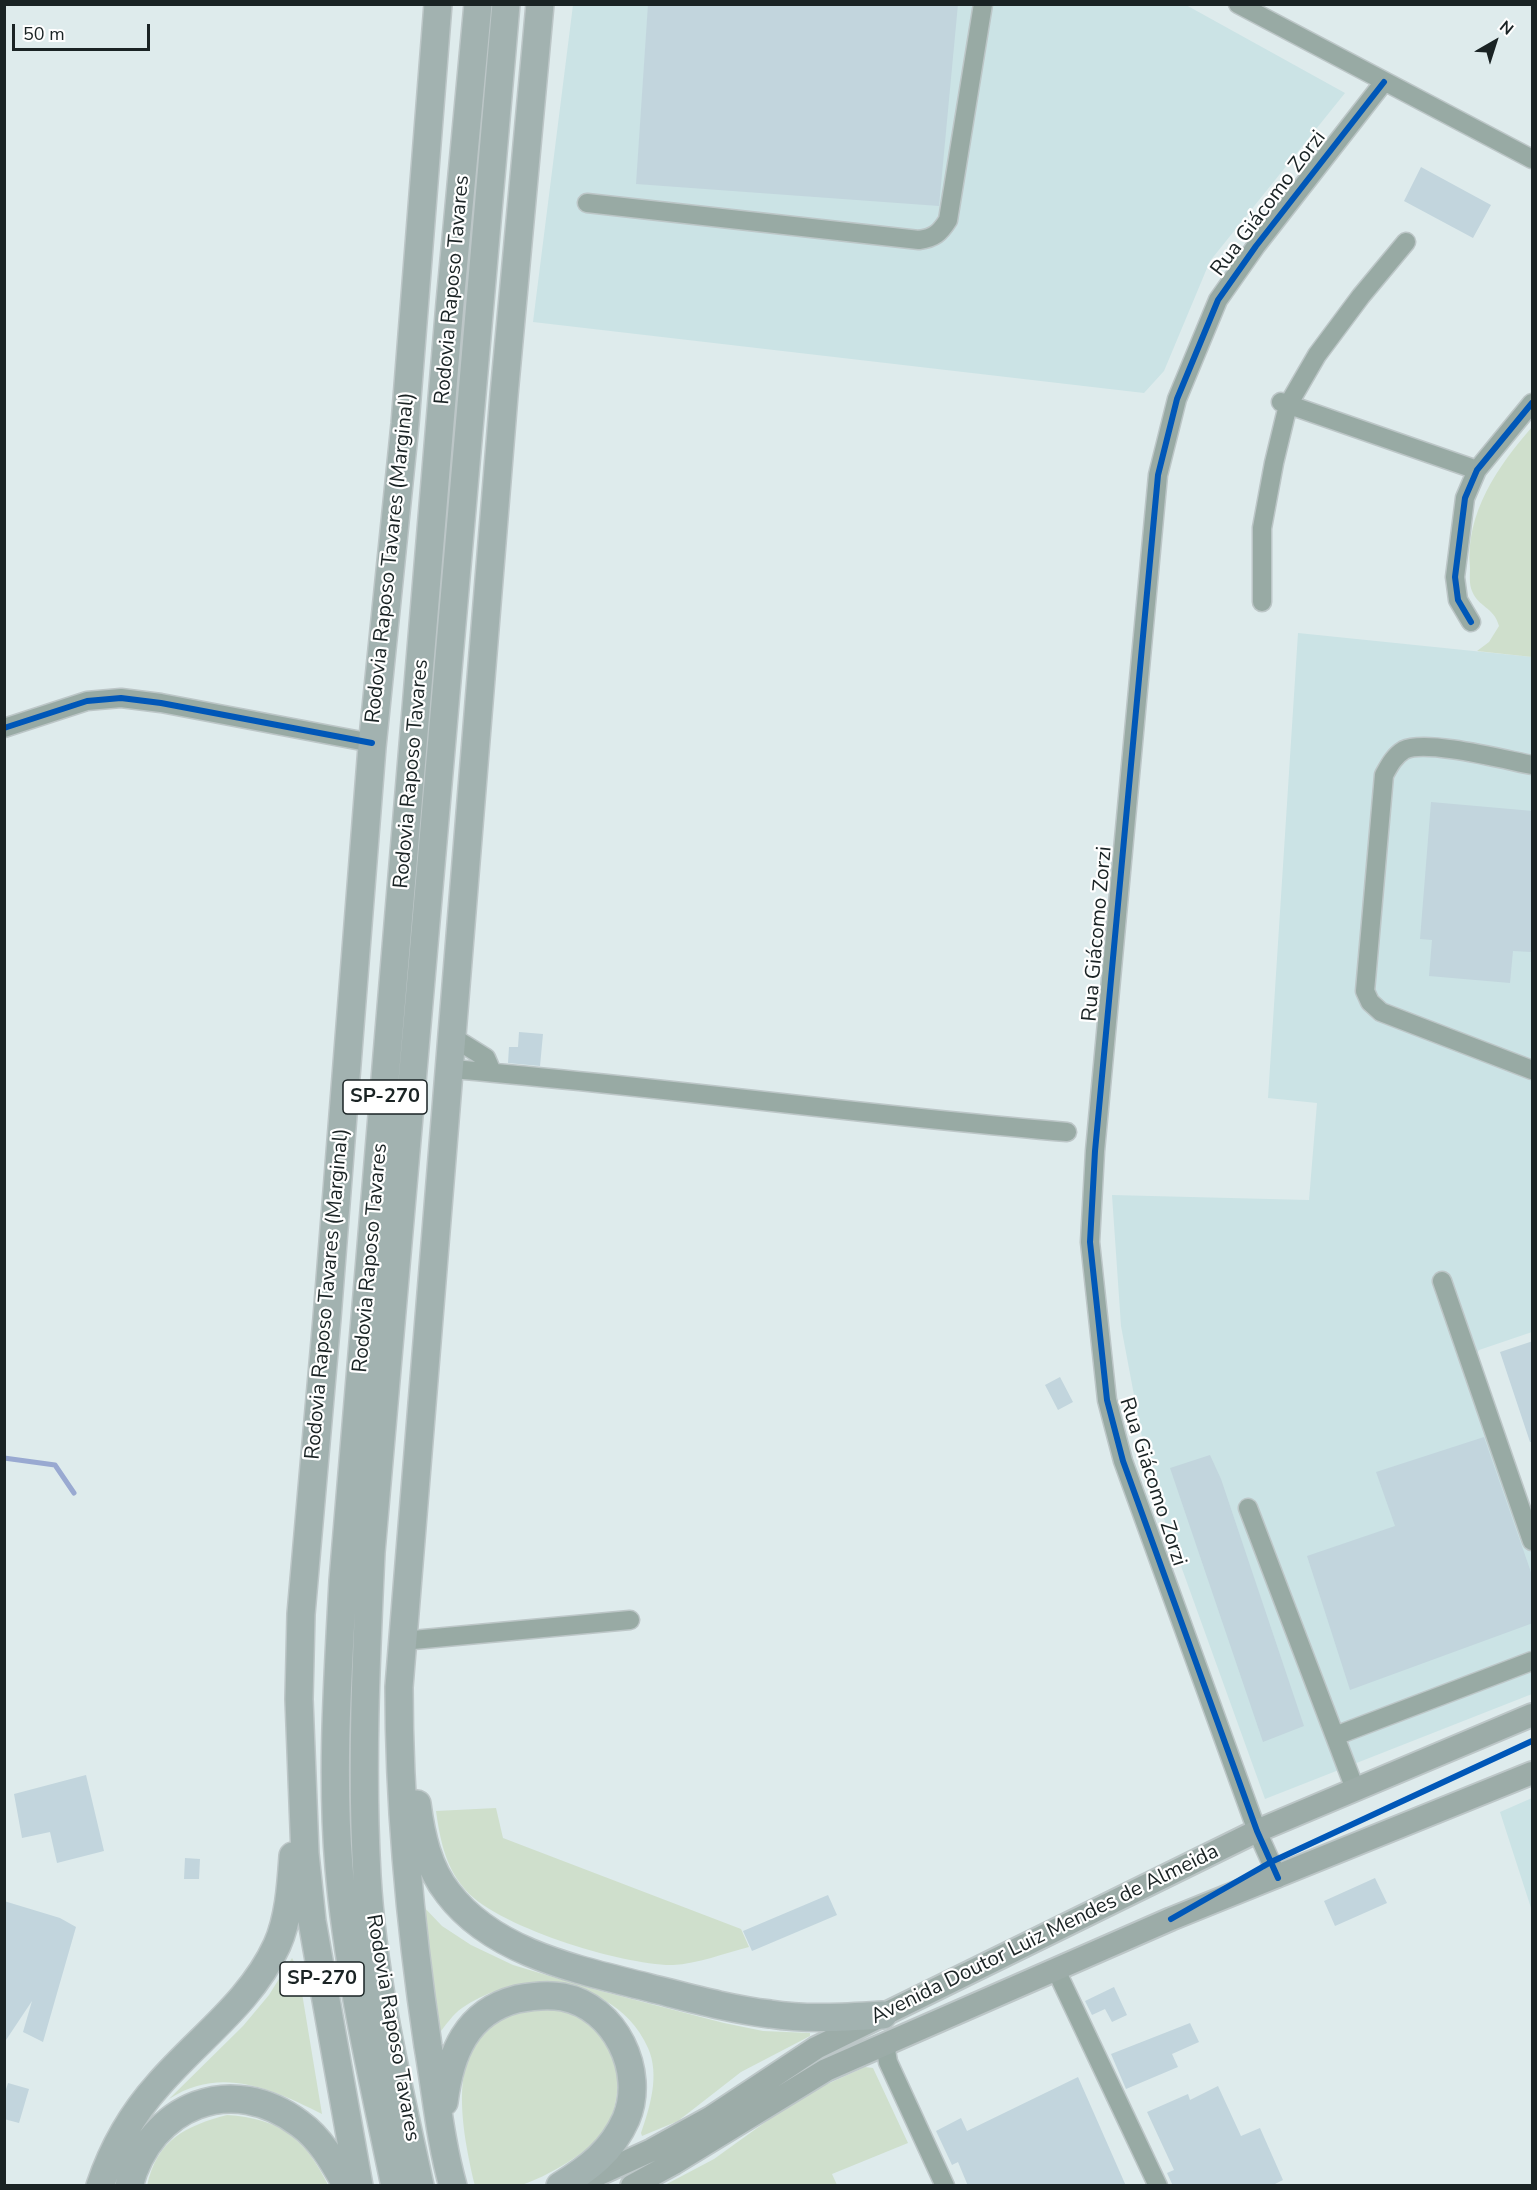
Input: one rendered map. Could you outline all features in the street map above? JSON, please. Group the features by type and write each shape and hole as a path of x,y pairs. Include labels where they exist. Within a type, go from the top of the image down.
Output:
{"highway":[{"name":"Rodovia Raposo Tavares (Marginal)","path":"359,2186 312,1922 305,1854 301,1614 327,1318 372,743 405,424 438,4"},
{"name":"Rodovia Raposo Tavares","path":"395,2186 355,1997 339,1867 334,1731 343,1581 450,303 478,4"},
{"name":"Rodovia Raposo Tavares","path":"420,2186 381,1988 368,1878 363,1725 371,1552 506,4"},
{"name":"Rodovia Raposo Tavares","path":"452,2182 443,2140 412,1936 399,1783 401,1652 454,1038 503,406 540,4"},
{"path":"401,1652 421,1835 436,1876 448,1894 487,1930 512,1944 582,1970 706,2002 770,2014 821,2018 884,2015"},
{"path":"100,2186 111,2152 131,2119 159,2084 248,1992 277,1944 291,1885 302,1771"},
{"path":"443,2140 444,2102 451,2065 465,2034 490,2008 505,2002 534,1995 564,1997 590,2009 613,2029 628,2055 632,2086 627,2117 614,2141 586,2170 560,2186"},
{"path":"129,2186 141,2152 156,2132 176,2114 216,2100 238,2099 259,2102 301,2124 319,2142 347,2186"}],"main road":[{"name":"Avenida Doutor Luiz Mendes de Almeida","path":"574,2186 652,2150 710,2118 816,2048 1058,1931 1257,1831 1533,1715"},
{"name":"Avenida Doutor Luiz Mendes de Almeida","path":"632,2186 674,2163 826,2070 1171,1919 1278,1878 1533,1773"},
{"path":"1056,1970 1051,1951 1058,1931"}],"street":[{"path":"587,203 919,240 932,238 942,231 948,220 982,4"},
{"path":"1238,4 1533,159"},
{"name":"Rua Giácomo Zorzi","path":"1278,1878 1257,1831 1123,1461 1107,1400 1090,1242 1095,1151 1144,605 1158,475 1169,425 1196,347 1218,300 1256,246 1384,82"},
{"path":"1262,602 1262,528 1284,404 1354,304 1406,242"},
{"path":"1471,622 1458,600 1455,577 1465,498 1477,470 1533,403"},
{"path":"1284,404 1477,470"},
{"path":"4,728 87,701 121,698 372,743"},
{"path":"1533,765 1425,746 1404,750 1391,761 1384,776 1365,991 1370,1002 1381,1012 1533,1070"},
{"path":"454,1038 486,1058 492,1072"},
{"path":"451,1069 651,1087 832,1110 1067,1132"},
{"path":"1442,1281 1533,1541"},
{"path":"1248,1508 1355,1789"},
{"path":"401,1652 630,1620"},
{"path":"1335,1736 1533,1661"},
{"path":"1056,1970 1158,2186"},
{"path":"892,2040 886,2050 888,2062 945,2186"}],"shaded area":[{"path":"573,5 1186,5 1345,93 1210,261 1164,371 1144,393 533,322"},
{"path":"1298,633 1532,657 1532,1332 1479,1350 1474,1359 1532,1519 1532,1694 1265,1799 1150,1480 1121,1326 1112,1195 1309,1200 1317,1103 1268,1098"},
{"path":"1532,1798 1532,1911 1500,1812"}],"green space":[{"path":"1532,427 1532,657 1477,651 1489,642 1499,626 1494,615 1478,601 1471,588 1470,548 1473,528 1478,510 1496,474"},
{"path":"496,1808 503,1838 741,1929 749,1947 692,1963 651,1964 624,1959 561,1941 501,1916 478,1902 457,1879 444,1851 436,1811"},
{"path":"420,1903 442,1926 471,1945 513,1965 593,1989 724,2023 763,2031 810,2033 810,2036 741,2072 678,2121 642,2136 652,2091 652,2058 634,2025 614,2006 591,1994 565,1986 538,1984 511,1987 485,1995 462,2008 438,2035"},
{"path":"292,1958 298,1969 322,2114 266,2089 227,2082 208,2083 188,2089 169,2099 243,2026 269,1995"},
{"path":"550,2007 573,2014 591,2024 611,2050 618,2083 612,2115 605,2130 590,2146 567,2163 542,2176 516,2186 475,2186 464,2126 462,2097 465,2069 474,2045 490,2026 515,2012"},
{"path":"865,2067 873,2068 908,2143 832,2174 837,2185 663,2186 714,2159 803,2095"},
{"path":"227,2115 262,2121 289,2134 310,2155 328,2185 147,2186 158,2157 175,2137 199,2124"}],"building":[{"path":"648,4 958,4 939,206 636,184"},
{"path":"1421,167 1491,205 1473,238 1404,201"},
{"path":"1431,802 1533,811 1531,952 1513,951 1510,983 1429,976 1432,940 1420,939"},
{"path":"519,1032 543,1034 540,1066 508,1063 509,1047 518,1047"},
{"path":"1533,1341 1533,1442 1530,1442 1500,1352"},
{"path":"1060,1377 1073,1402 1058,1410 1045,1385"},
{"path":"1484,1437 1533,1578 1533,1623 1350,1690 1307,1556 1395,1526 1376,1472"},
{"path":"1210,1455 1221,1479 1304,1726 1263,1742 1170,1468"},
{"path":"86,1775 104,1851 57,1863 50,1832 22,1838 14,1794"},
{"path":"185,1858 200,1859 199,1879 184,1879"},
{"path":"1375,1878 1387,1903 1335,1926 1324,1901"},
{"path":"828,1895 837,1915 752,1951 743,1931"},
{"path":"4,1901 60,1918 76,1927 43,2042 23,2032 32,2001 4,2043"},
{"path":"1114,1987 1127,2015 1112,2022 1105,2009 1092,2015 1085,2001"},
{"path":"1190,2023 1199,2042 1172,2054 1178,2067 1126,2089 1111,2054"},
{"path":"1078,2077 1126,2186 968,2186 958,2162 952,2165 936,2131 961,2118 967,2131"},
{"path":"8,2083 29,2089 19,2123 4,2119 4,2096"},
{"path":"1218,2086 1241,2136 1260,2128 1283,2180 1271,2186 1173,2186 1167,2173 1174,2170 1147,2112 1188,2094 1190,2100"}],"waterway":[{"path":"4,1458 55,1465 74,1493"}],"cycle path":[{"path":"1278,1878 1257,1831 1123,1461 1107,1400 1090,1242 1095,1151 1158,475 1177,399 1218,300 1256,246 1384,82"},
{"path":"1471,622 1458,600 1455,577 1465,498 1477,470 1532,403"},
{"path":"4,728 87,701 121,698 161,703 372,743"},
{"path":"1171,1919 1271,1862 1532,1741"}]}
